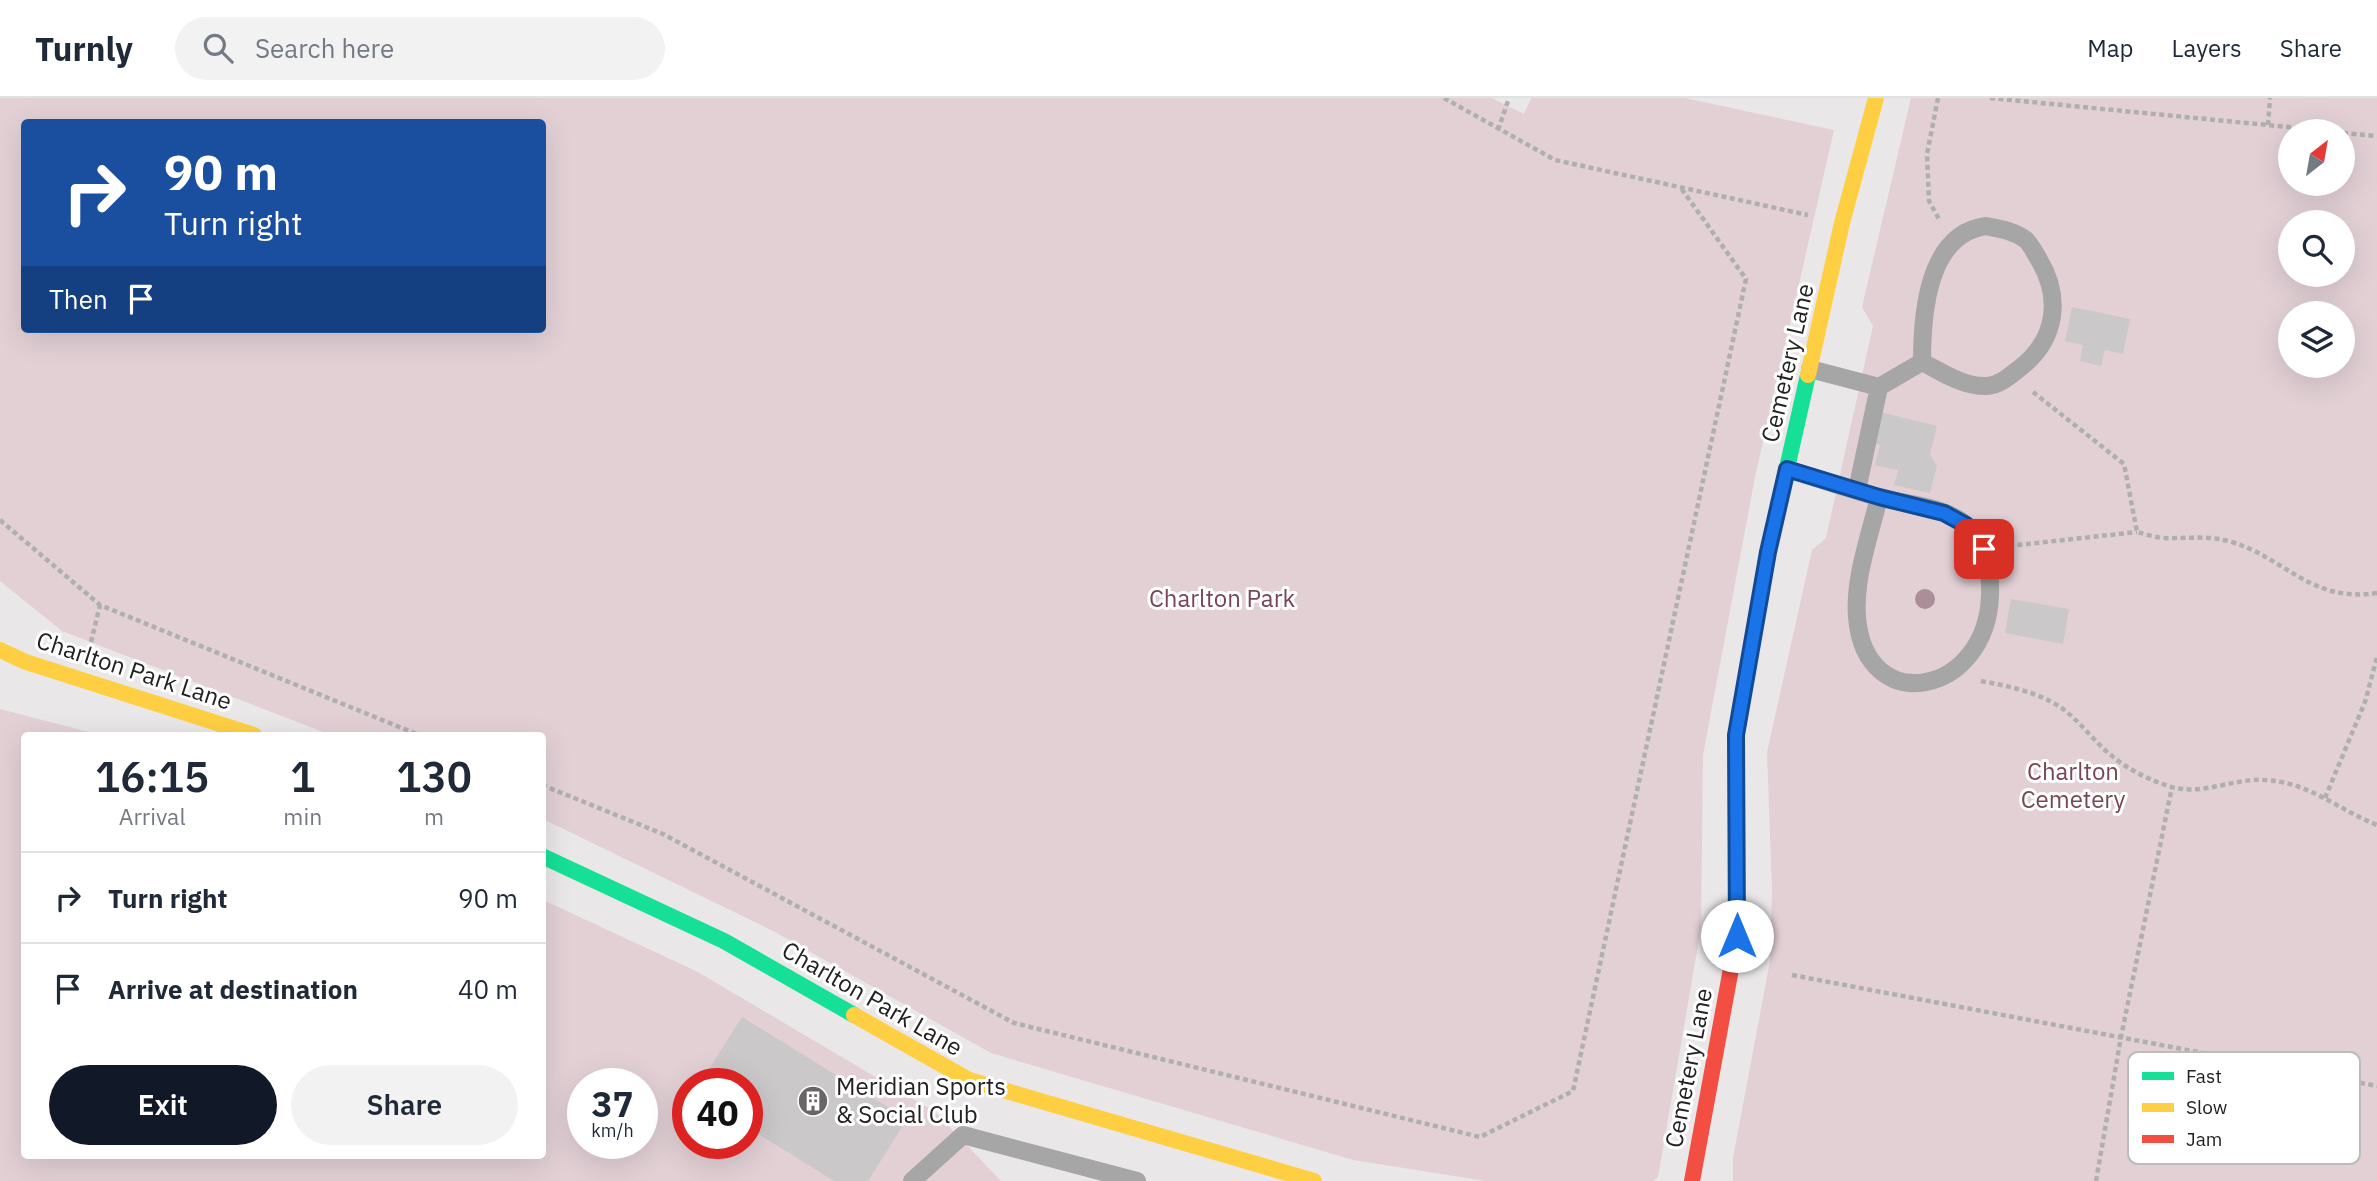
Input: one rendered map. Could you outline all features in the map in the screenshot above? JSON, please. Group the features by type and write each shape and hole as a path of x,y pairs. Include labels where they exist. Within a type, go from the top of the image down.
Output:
{"street":[{"name":"Cemetery Lane","path":"1692,1181 1737,936 1736,735 1768,552 1842,223 1876,98"},
{"name":"Charlton Park Lane","path":"0,650 26,662 246,732"},
{"name":"Charlton Park Lane","path":"546,858 724,941 969,1080 1314,1181"}],"lane":[{"path":"1986,226 2012,232 2027,241 2049,275 2055,302 2052,324 2044,342 2013,374 1990,386 1971,385 1922,362 1922,331 1933,276 1946,249 1974,228 1986,226"},
{"path":"1810,369 1879,387 1922,362"},
{"path":"1857,490 1879,387"},
{"path":"1787,469 1879,497 1944,513 1966,525 1984,549 1991,577 1989,615 1976,648 1951,675 1922,684 1896,680 1877,667 1861,645 1857,587 1879,497"},
{"path":"912,1181 964,1135 1137,1181"}],"path":[{"path":"1444,98 1555,160 1813,216"},
{"path":"1498,130 1509,98"},
{"path":"1938,98 1927,154 1929,201 1954,242"},
{"path":"1990,98 2278,126"},
{"path":"2268,125 2270,98"},
{"path":"2356,134 2377,136"},
{"path":"546,787 663,834 1014,1023 1480,1137 1573,1091 1746,279 1681,188"},
{"path":"2013,374 2053,410 2124,464 2137,532"},
{"path":"0,520 100,606 412,732"},
{"path":"1984,549 2137,532 2163,538 2224,540 2251,548 2312,587 2354,597 2377,593"},
{"path":"88,650 100,606"},
{"path":"2325,798 2365,702 2377,657"},
{"path":"1951,675 2028,690 2059,706 2112,756 2140,775 2172,788 2207,790 2262,779 2295,784 2325,798 2353,816 2377,825"},
{"path":"2096,1181 2121,1037 2172,788"},
{"path":"1792,975 2199,1052"}],"green space":[{"name":"Charlton Park","path":"0,98 1492,98 1524,114 1531,98 1685,98 1834,130 1755,477 1703,755 1701,928 1658,1177 1653,1181 1486,1181 1353,1160 991,1053 773,931 546,820 546,732 323,732 62,631 0,581"},
{"name":"Charlton Cemetery","path":"1911,98 2377,98 2377,1181 1733,1181 1733,1158 1770,961 1772,890 1767,752 1812,550 1826,538 1873,326 1862,307"},
{"path":"0,709 88,732 21,732 21,1159 546,1159 546,901 696,971 935,1112 1001,1181 0,1181"}],"building":[{"path":"2072,307 2130,319 2123,354 2105,350 2101,366 2080,361 2083,345 2065,341"},
{"path":"1880,412 1937,426 1930,454 1937,466 1930,493 1894,485 1898,470 1875,465 1880,445 1872,443"},
{"path":"2011,599 2069,609 2063,644 2005,633"},
{"name":"Meridian Sports & Social Club","path":"742,1017 907,1119 868,1181 834,1181 763,1137 763,1068 710,1068"}],"traffic: fast":[{"path":"1737,873 1736,735 1768,552 1808,375"},
{"path":"546,858 724,941 854,1015"}],"traffic: slow":[{"path":"1808,375 1842,223 1876,98"},
{"path":"0,650 26,662 245,732"},
{"path":"854,1015 969,1080 1314,1181"}],"traffic: jam":[{"path":"1692,1181 1737,936 1737,873"}],"place":[{"name":"Meridian Sports & Social Club","path":"813,1101"}],"route":[{"path":"1737,936 1736,735 1768,552 1787,469 1879,497 1944,513 1966,525 1984,549"}]}
